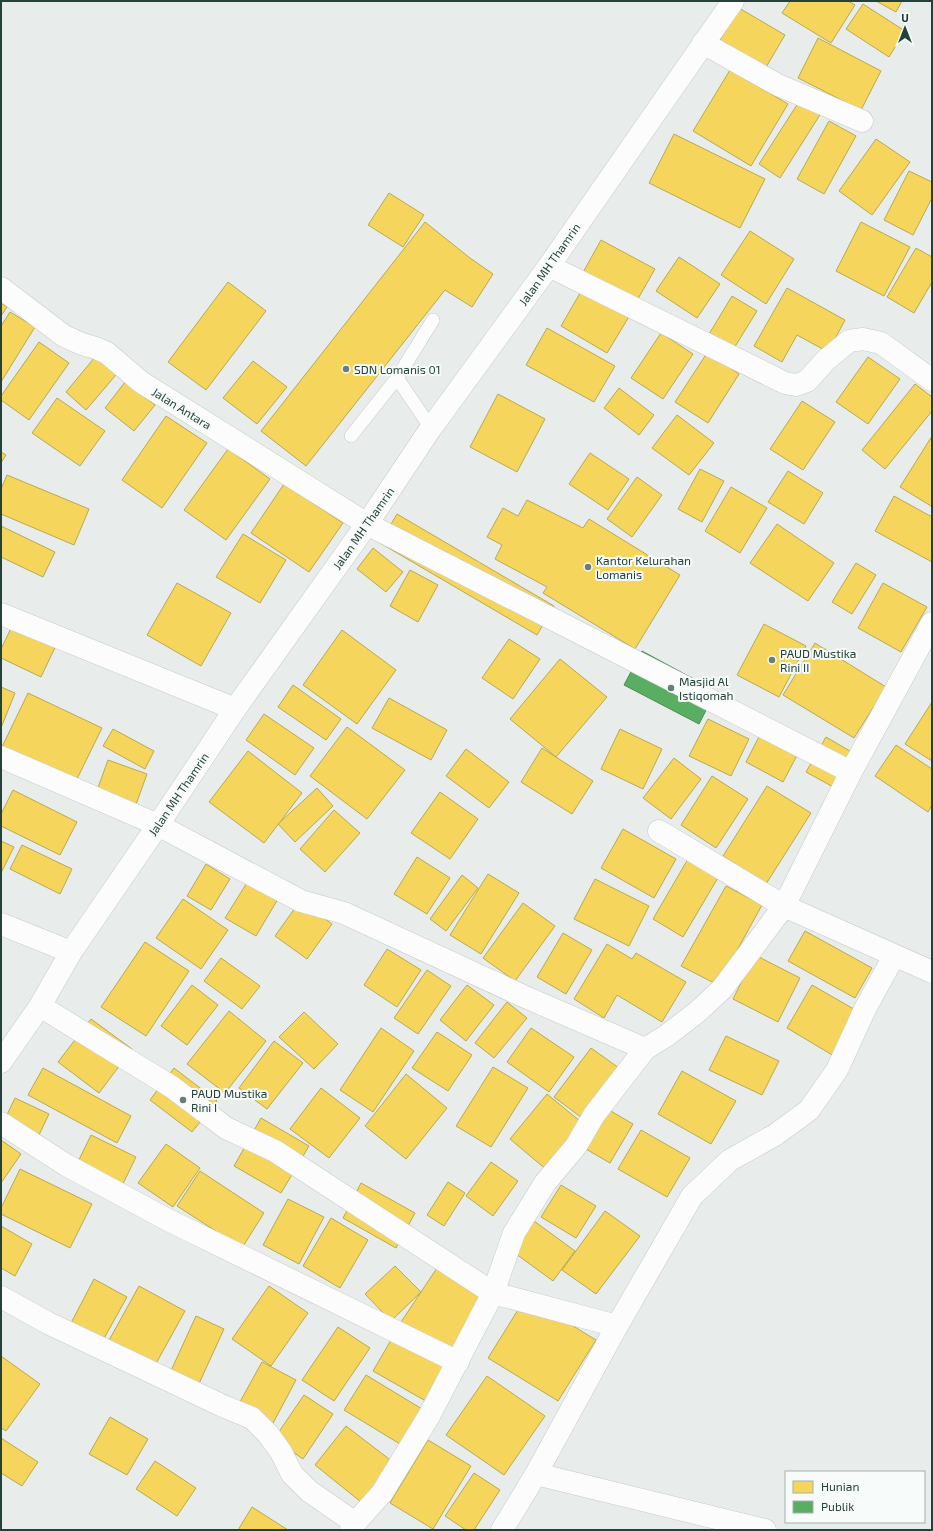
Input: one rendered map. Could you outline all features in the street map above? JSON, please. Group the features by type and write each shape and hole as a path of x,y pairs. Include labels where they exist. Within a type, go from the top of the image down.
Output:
{"street":[{"name":"Jalan MH Thamrin","path":"1,1062 40,1006 71,952 235,709 367,524 431,428 549,266 733,1"},
{"path":"703,43 778,85 862,121"},
{"path":"549,266 785,384 796,385 807,381 826,360 848,341 863,339 881,343 932,380"},
{"name":"Jalan Antara","path":"1,288 64,336 107,353 141,382 367,524 851,772"},
{"path":"1,614 235,709"},
{"path":"1,1297 48,1323 252,1418 268,1434 281,1452 292,1474 305,1487 353,1526 382,1494 429,1416 494,1293 514,1233 545,1183 576,1146 594,1115 645,1049 666,1036 696,1013 722,988 784,906 851,772 932,624"},
{"path":"1,757 158,825 301,901 344,914 523,996 645,1049"},
{"path":"659,831 784,906 932,972"},
{"path":"1,924 71,952"},
{"path":"502,1530 536,1474 617,1326 692,1196 730,1160 775,1135 808,1110 837,1070 865,1009 894,956"},
{"path":"40,1006 172,1087 226,1128 275,1151 494,1293 617,1326"},
{"path":"1,1123 66,1165 168,1220 458,1362"},
{"path":"536,1474 765,1530"}],"lane":[{"path":"351,436 397,378 433,320"},
{"path":"397,378 431,428"}],"building: Hunian":[{"path":"790,1 848,1 855,5 831,43 782,13"},
{"path":"876,1 902,1 896,12"},
{"path":"863,4 905,31 889,57 846,29"},
{"path":"739,8 785,35 762,74 716,47"},
{"path":"818,38 881,71 861,110 798,78"},
{"path":"730,70 788,104 751,166 693,131"},
{"path":"802,97 823,110 780,178 759,164"},
{"path":"829,121 856,136 824,194 797,179"},
{"path":"674,134 765,179 740,228 649,183"},
{"path":"876,139 910,162 872,215 839,191"},
{"path":"909,171 932,182 932,198 913,235 884,220"},
{"path":"389,193 424,215 403,247 368,225"},
{"name":"SDN Lomanis 01","path":"425,222 470,258 493,274 472,307 445,290 306,466 261,431"},
{"path":"861,222 910,247 884,296 836,271"},
{"path":"750,231 794,259 766,304 721,275"},
{"path":"601,240 655,269 635,304 581,276"},
{"path":"916,248 932,257 932,282 914,313 887,297"},
{"path":"679,257 720,284 697,318 656,291"},
{"path":"228,282 266,311 206,390 168,362"},
{"path":"583,288 630,315 607,353 561,326"},
{"path":"787,288 845,320 828,352 797,335 782,362 754,346"},
{"path":"732,296 757,311 731,353 706,339"},
{"path":"1,303 7,307 1,316"},
{"path":"10,312 35,327 1,382 1,326"},
{"path":"547,328 615,366 594,402 526,365"},
{"path":"661,333 693,354 663,399 631,378"},
{"path":"39,342 69,363 29,420 1,400 1,396"},
{"path":"100,351 121,369 86,410 66,392"},
{"path":"707,353 739,374 708,423 675,402"},
{"path":"868,357 900,379 868,424 836,402"},
{"path":"253,361 287,387 257,424 223,398"},
{"path":"125,382 155,405 134,431 105,408"},
{"path":"915,384 932,397 932,411 885,469 862,450"},
{"path":"619,388 654,415 639,435 604,408"},
{"path":"498,394 545,419 517,472 470,447"},
{"path":"57,398 105,431 80,466 32,433"},
{"path":"802,401 835,422 803,470 770,449"},
{"path":"677,415 714,443 689,475 652,448"},
{"path":"166,416 207,443 162,508 122,480"},
{"path":"932,436 932,505 931,506 900,487"},
{"path":"228,449 270,479 226,540 184,510"},
{"path":"1,452 6,455 1,463"},
{"path":"590,453 629,479 608,510 569,484"},
{"path":"700,469 724,481 702,522 678,509"},
{"path":"788,471 823,493 804,524 768,502"},
{"path":"7,475 89,509 74,545 1,514 1,489"},
{"path":"637,477 662,495 632,537 607,519"},
{"path":"284,484 343,523 309,572 251,533"},
{"path":"731,487 767,508 740,553 705,531"},
{"path":"894,496 932,517 932,562 875,531"},
{"name":"Kantor Kelurahan Lomanis","path":"527,500 583,528 589,519 680,575 635,649 543,593 547,587 495,559 502,545 487,537 503,508 518,516"},
{"path":"397,514 554,606 537,635 380,543"},
{"path":"777,524 834,563 808,601 750,563"},
{"path":"1,526 55,552 43,577 1,557"},
{"path":"243,534 286,560 260,603 216,577"},
{"path":"373,548 403,572 386,592 357,569"},
{"path":"856,563 876,575 852,614 832,602"},
{"path":"410,570 438,585 418,622 390,606"},
{"path":"177,583 231,613 201,666 147,635"},
{"path":"883,583 927,607 901,652 858,628"},
{"path":"18,614 61,635 41,677 1,658 1,649"},
{"name":"PAUD Mustika Rini II","path":"764,624 806,646 779,697 737,675"},
{"path":"342,630 396,670 357,724 303,685"},
{"path":"509,639 540,659 513,699 482,678"},
{"path":"815,643 886,687 854,738 783,695"},
{"path":"560,659 607,697 556,757 510,719"},
{"path":"293,685 341,719 326,740 278,707"},
{"path":"1,687 15,693 1,728"},
{"path":"28,693 102,728 75,783 2,747"},
{"path":"389,698 447,730 431,760 372,728"},
{"path":"932,702 932,761 905,744"},
{"path":"264,714 314,748 295,775 246,740"},
{"path":"708,719 749,739 731,776 689,756"},
{"path":"347,727 405,770 367,819 310,776"},
{"path":"764,727 802,746 783,782 746,762"},
{"path":"113,729 154,751 145,769 103,746"},
{"path":"620,729 662,749 643,789 601,769"},
{"path":"826,737 855,754 835,788 806,772"},
{"path":"896,745 932,769 932,805 928,812 875,776"},
{"path":"542,748 593,781 572,814 521,782"},
{"path":"466,749 509,782 489,808 446,776"},
{"path":"248,751 302,793 264,843 209,802"},
{"path":"674,758 701,779 671,819 643,798"},
{"path":"108,760 147,774 134,810 95,796"},
{"path":"712,776 748,799 716,848 681,825"},
{"path":"767,786 811,813 766,884 723,856"},
{"path":"317,788 333,806 295,842 278,824"},
{"path":"13,790 77,822 60,855 1,826 1,814"},
{"path":"440,792 478,819 450,859 411,833"},
{"path":"334,810 360,833 325,872 300,849"},
{"path":"623,829 676,859 654,898 601,868"},
{"path":"1,841 14,847 1,873"},
{"path":"22,845 72,869 60,894 10,869"},
{"path":"417,857 450,878 427,914 394,894"},
{"path":"688,859 719,876 683,937 653,919"},
{"path":"206,864 230,879 211,910 187,896"},
{"path":"488,874 519,893 481,954 450,935"},
{"path":"462,875 478,888 446,931 430,919"},
{"path":"595,879 649,906 629,946 574,919"},
{"path":"248,881 278,899 256,936 225,918"},
{"path":"726,886 762,905 718,985 681,966"},
{"path":"183,899 228,930 201,969 156,938"},
{"path":"300,901 332,924 307,959 275,936"},
{"path":"523,903 555,926 515,981 483,958"},
{"path":"805,931 872,968 855,998 788,961"},
{"path":"563,933 592,950 566,994 537,977"},
{"path":"145,942 189,971 146,1036 101,1007"},
{"path":"607,944 632,959 636,953 686,982 662,1022 617,995 604,1018 574,999"},
{"path":"387,949 421,970 397,1007 364,985"},
{"path":"755,955 800,978 778,1022 733,999"},
{"path":"221,958 260,986 242,1009 204,981"},
{"path":"427,970 451,986 418,1034 394,1018"},
{"path":"192,985 218,1005 187,1045 161,1026"},
{"path":"467,985 494,1005 466,1041 440,1020"},
{"path":"812,985 859,1012 834,1056 787,1028"},
{"path":"507,1002 527,1018 494,1058 475,1043"},
{"path":"229,1011 266,1041 225,1093 187,1064"},
{"path":"304,1012 338,1044 314,1069 279,1037"},
{"path":"91,1019 132,1049 99,1093 58,1062"},
{"path":"381,1028 414,1051 373,1112 340,1090"},
{"path":"531,1028 574,1057 549,1092 507,1062"},
{"path":"437,1032 472,1055 448,1091 412,1068"},
{"path":"726,1036 779,1061 762,1095 709,1070"},
{"path":"274,1041 303,1063 267,1109 239,1088"},
{"path":"591,1048 619,1068 582,1118 554,1097"},
{"path":"493,1067 528,1088 491,1147 456,1126"},
{"path":"43,1068 131,1116 117,1143 28,1095"},
{"name":"PAUD Mustika Rini I","path":"174,1068 217,1101 192,1132 150,1100"},
{"path":"682,1071 736,1101 711,1144 658,1114"},
{"path":"406,1074 447,1108 406,1159 365,1126"},
{"path":"321,1088 360,1118 329,1158 290,1129"},
{"path":"547,1094 586,1126 548,1171 510,1139"},
{"path":"15,1098 49,1114 38,1137 4,1121"},
{"path":"602,1106 633,1124 610,1163 579,1145"},
{"path":"261,1118 309,1146 281,1193 234,1166"},
{"path":"641,1130 690,1158 667,1197 618,1169"},
{"path":"91,1135 136,1157 121,1188 76,1166"},
{"path":"1,1140 21,1154 1,1183"},
{"path":"166,1144 200,1168 173,1207 138,1183"},
{"path":"491,1162 518,1181 493,1216 466,1196"},
{"path":"20,1169 92,1204 70,1248 1,1214 1,1208"},
{"path":"200,1171 264,1213 242,1248 177,1206"},
{"path":"448,1182 465,1193 444,1226 427,1215"},
{"path":"361,1183 415,1213 396,1248 343,1218"},
{"path":"561,1185 596,1206 576,1238 541,1217"},
{"path":"288,1199 324,1217 299,1264 263,1245"},
{"path":"605,1211 640,1236 596,1294 562,1270"},
{"path":"331,1218 368,1240 340,1288 303,1266"},
{"path":"534,1221 575,1251 553,1281 512,1251"},
{"path":"1,1226 32,1244 15,1276 1,1268"},
{"path":"439,1265 488,1297 450,1354 401,1322"},
{"path":"395,1266 421,1292 391,1321 365,1294"},
{"path":"94,1279 127,1297 102,1342 70,1325"},
{"path":"139,1286 185,1311 153,1369 107,1344"},
{"path":"269,1286 308,1313 271,1366 232,1339"},
{"path":"526,1297 596,1340 558,1401 488,1358"},
{"path":"196,1316 224,1329 197,1388 169,1375"},
{"path":"338,1327 370,1348 334,1401 302,1380"},
{"path":"394,1335 451,1368 431,1404 373,1371"},
{"path":"1,1356 40,1384 6,1431 1,1428"},
{"path":"262,1362 296,1380 271,1427 236,1409"},
{"path":"366,1375 427,1412 405,1447 344,1410"},
{"path":"487,1376 545,1416 504,1475 446,1435"},
{"path":"304,1395 333,1414 303,1459 274,1439"},
{"path":"110,1417 148,1439 127,1475 89,1454"},
{"path":"346,1426 393,1462 361,1502 315,1465"},
{"path":"1,1438 38,1462 22,1486 1,1473"},
{"path":"428,1440 471,1466 433,1529 390,1503"},
{"path":"155,1461 196,1488 177,1516 136,1489"},
{"path":"474,1473 500,1490 474,1530 466,1530 445,1516"},
{"path":"252,1507 288,1530 238,1530"}],"building: Publik":[{"name":"Masjid Al Istiqomah","path":"642,651 716,691 699,724 624,685"}],"place":[{"name":"SDN Lomanis 01","path":"346,369"},
{"name":"Kantor Kelurahan Lomanis","path":"588,567"},
{"name":"PAUD Mustika Rini II","path":"772,660"},
{"name":"Masjid Al Istiqomah","path":"671,688"},
{"name":"PAUD Mustika Rini I","path":"183,1100"}]}
